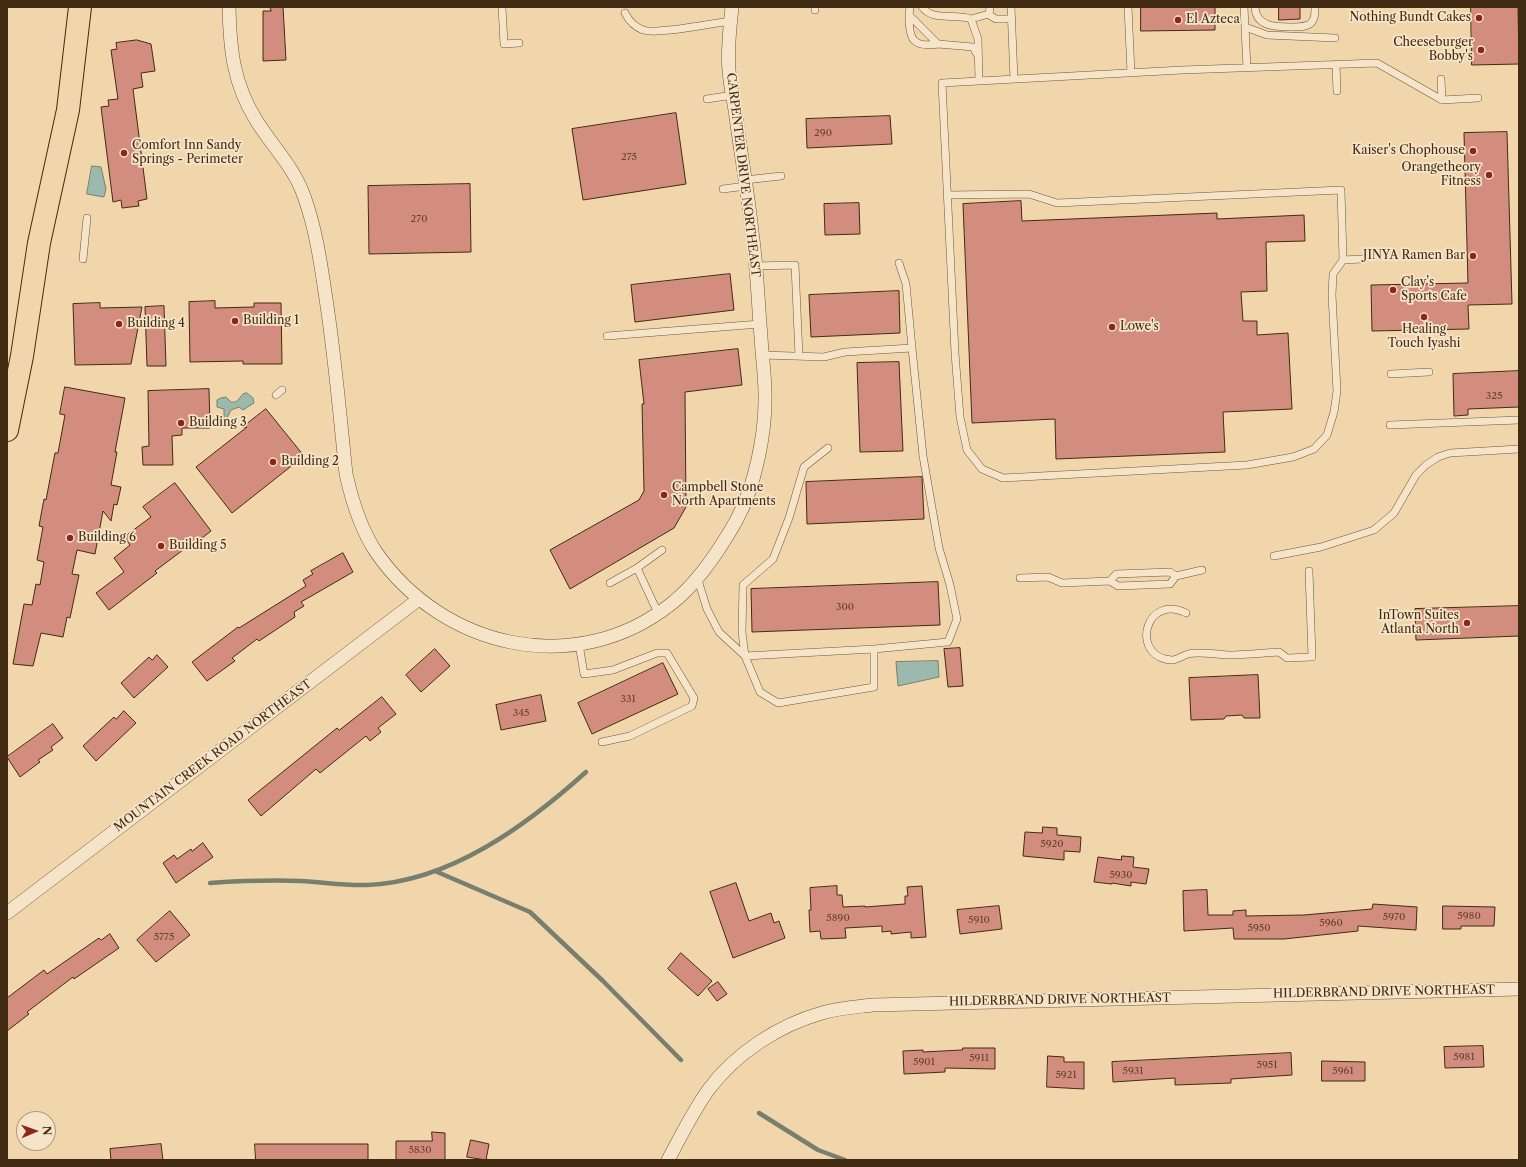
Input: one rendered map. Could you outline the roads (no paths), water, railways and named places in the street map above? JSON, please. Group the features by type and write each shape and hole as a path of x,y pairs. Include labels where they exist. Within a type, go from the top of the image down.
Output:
{"highway":[{"path":"7,430 22,356 39,243 68,110 80,7"}],"street":[{"name":"CARPENTER DRIVE NORTHEAST","path":"228,7 233,59 237,79 242,92 256,121 291,168 304,195 313,224 321,263 329,318 346,474 352,499 362,526 376,552 399,580 419,599 441,616 485,636 533,646 579,644 614,635 631,628 658,613 672,603 697,577 722,545 737,519 749,493 761,445 765,396 753,234 729,68 732,7"},
{"name":"MOUNTAIN CREEK ROAD NORTHEAST","path":"7,913 419,599"},
{"name":"HILDERBRAND DRIVE NORTHEAST","path":"668,1160 689,1120 710,1088 733,1063 759,1042 789,1025 821,1013 873,1005 1519,989"}],"lane":[{"path":"502,7 504,44 519,43"},
{"path":"910,7 909,31 913,39 922,46 938,44 973,47 979,58"},
{"path":"922,7 926,12 937,16 966,17 971,19 989,10 990,15 996,19 1012,19"},
{"path":"1011,7 1014,79"},
{"path":"1128,7 1131,73"},
{"path":"1244,7 1247,68"},
{"path":"1255,7 1256,14 1261,21 1278,27 1305,26 1310,24 1315,16 1315,7"},
{"path":"625,13 628,21 643,30 656,31 731,21"},
{"path":"909,16 938,44"},
{"path":"971,19 978,39 979,81"},
{"path":"1245,27 1267,34 1335,38"},
{"path":"948,195 1029,194 1057,203 1341,190 1342,260 1333,274 1332,295 1336,391 1334,412 1327,435 1314,450 1293,457 1247,465 1003,478 982,469 967,450 960,417 955,353 942,83 1131,73 1377,63 1442,100 1478,98"},
{"path":"1336,64 1337,91"},
{"path":"1441,80 1442,100"},
{"path":"707,99 733,95"},
{"path":"723,189 781,176"},
{"path":"83,259 87,218"},
{"path":"1342,260 1362,259"},
{"path":"697,577 707,609 719,632 745,656 874,649 948,642 957,619 950,585 939,548 923,456 906,284 899,263"},
{"path":"755,266 795,265 800,356"},
{"path":"607,336 760,324"},
{"path":"762,355 824,357 845,352 912,348"},
{"path":"1391,374 1429,372"},
{"path":"276,395 282,390"},
{"path":"1390,425 1519,420"},
{"path":"828,448 804,467 789,518 773,559 743,585 742,632 745,656 760,692 778,703 874,687 874,649"},
{"path":"1274,556 1321,547 1374,530 1394,513 1416,475 1426,465 1438,457 1450,453 1519,450"},
{"path":"610,583 637,568 662,550"},
{"path":"637,568 658,613"},
{"path":"1020,578 1048,577 1062,583 1110,581 1118,586 1170,584 1176,576 1202,570"},
{"path":"1186,613 1170,609 1161,611 1154,616 1149,623 1146,631 1150,648 1155,654 1163,659 1172,660 1188,654 1238,655 1279,652 1287,658 1312,657 1309,571"},
{"path":"1110,581 1116,574 1170,572 1176,576"},
{"path":"579,644 584,674 613,670 657,653 667,653 694,698 692,706 637,733 602,742"}],"waterway":[{"path":"210,883 289,881 367,885 398,881 428,874 457,862 486,847 513,830 539,812 586,772"},
{"path":"435,871 530,912 603,981 681,1060"},
{"path":"759,1113 818,1150 845,1160"}],"place":[{"name":"Nothing Bundt Cakes","path":"1479,18"},
{"name":"El Azteca","path":"1178,20"},
{"name":"Cheeseburger Bobby's","path":"1481,50"},
{"name":"Kaiser's Chophouse","path":"1473,151"},
{"name":"Comfort Inn Sandy Springs - Perimeter","path":"124,153"},
{"name":"Orangetheory Fitness","path":"1489,175"},
{"name":"JINYA Ramen Bar","path":"1473,256"},
{"name":"Clay's Sports Cafe","path":"1393,290"},
{"name":"Healing Touch Iyashi","path":"1424,317"},
{"name":"Building 1","path":"235,321"},
{"name":"Building 4","path":"119,324"},
{"name":"Lowe's","path":"1112,327"},
{"name":"Building 3","path":"181,423"},
{"name":"Building 2","path":"273,462"},
{"name":"Campbell Stone North Apartments","path":"664,495"},
{"name":"Building 6","path":"70,538"},
{"name":"Building 5","path":"161,546"},
{"name":"InTown Suites Atlanta North","path":"1467,623"}]}
